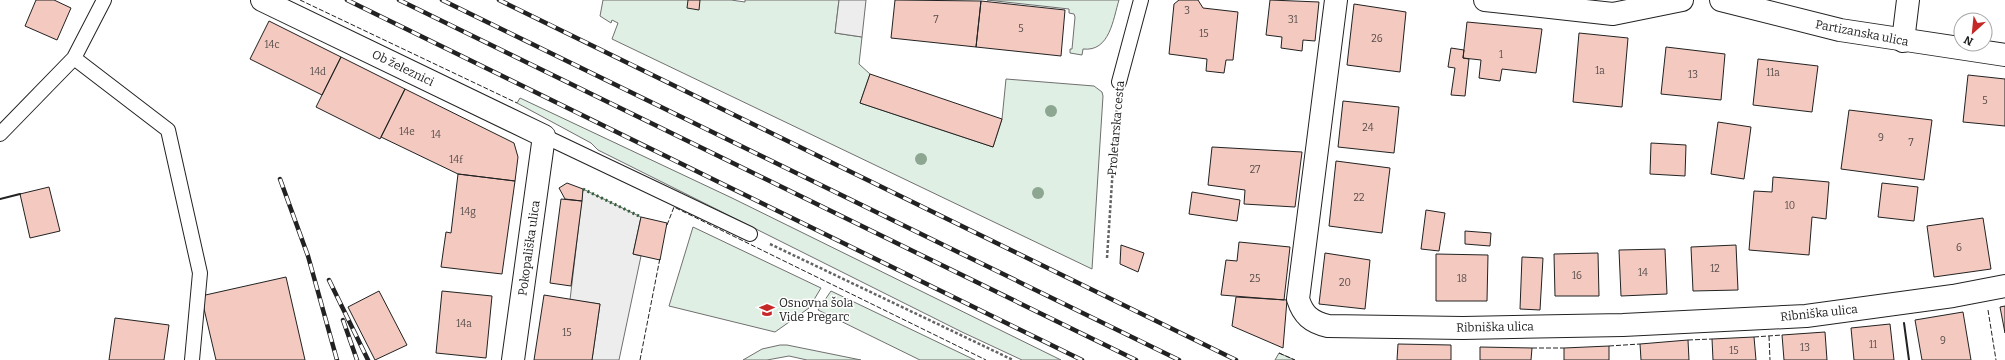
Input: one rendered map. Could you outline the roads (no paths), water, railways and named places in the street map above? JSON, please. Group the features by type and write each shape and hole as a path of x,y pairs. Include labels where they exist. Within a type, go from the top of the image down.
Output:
{"street":[{"name":"Ob železnici","path":"262,0 544,136"},
{"name":"Ribniška ulica","path":"1336,0 1298,299 1302,310 1310,320 1318,324 1328,326 1448,328 1607,326 1806,316 1953,296 2005,286"},
{"path":"1485,0 1613,14 1682,0"},
{"name":"Partizanska ulica","path":"1720,0 1840,30 2005,56"},
{"path":"1904,41 1908,0"},
{"name":"Pokopališka ulica","path":"513,360 544,136"}],"lane":[{"path":"0,134 74,58 104,0"},
{"name":"Proletarska cesta","path":"1118,82 1141,0"},
{"path":"74,58 168,130 200,273 192,360"},
{"path":"544,136 750,234"}],"railway":[{"path":"347,0 1082,360"},
{"path":"399,0 1136,360"},
{"path":"442,0 1179,360"},
{"path":"499,0 1236,360"},
{"path":"280,179 308,256 337,360"},
{"path":"329,280 368,360"},
{"path":"343,320 357,360"}],"place":[{"name":"Osnovna šola Vide Pregarc","path":"767,310"}]}
